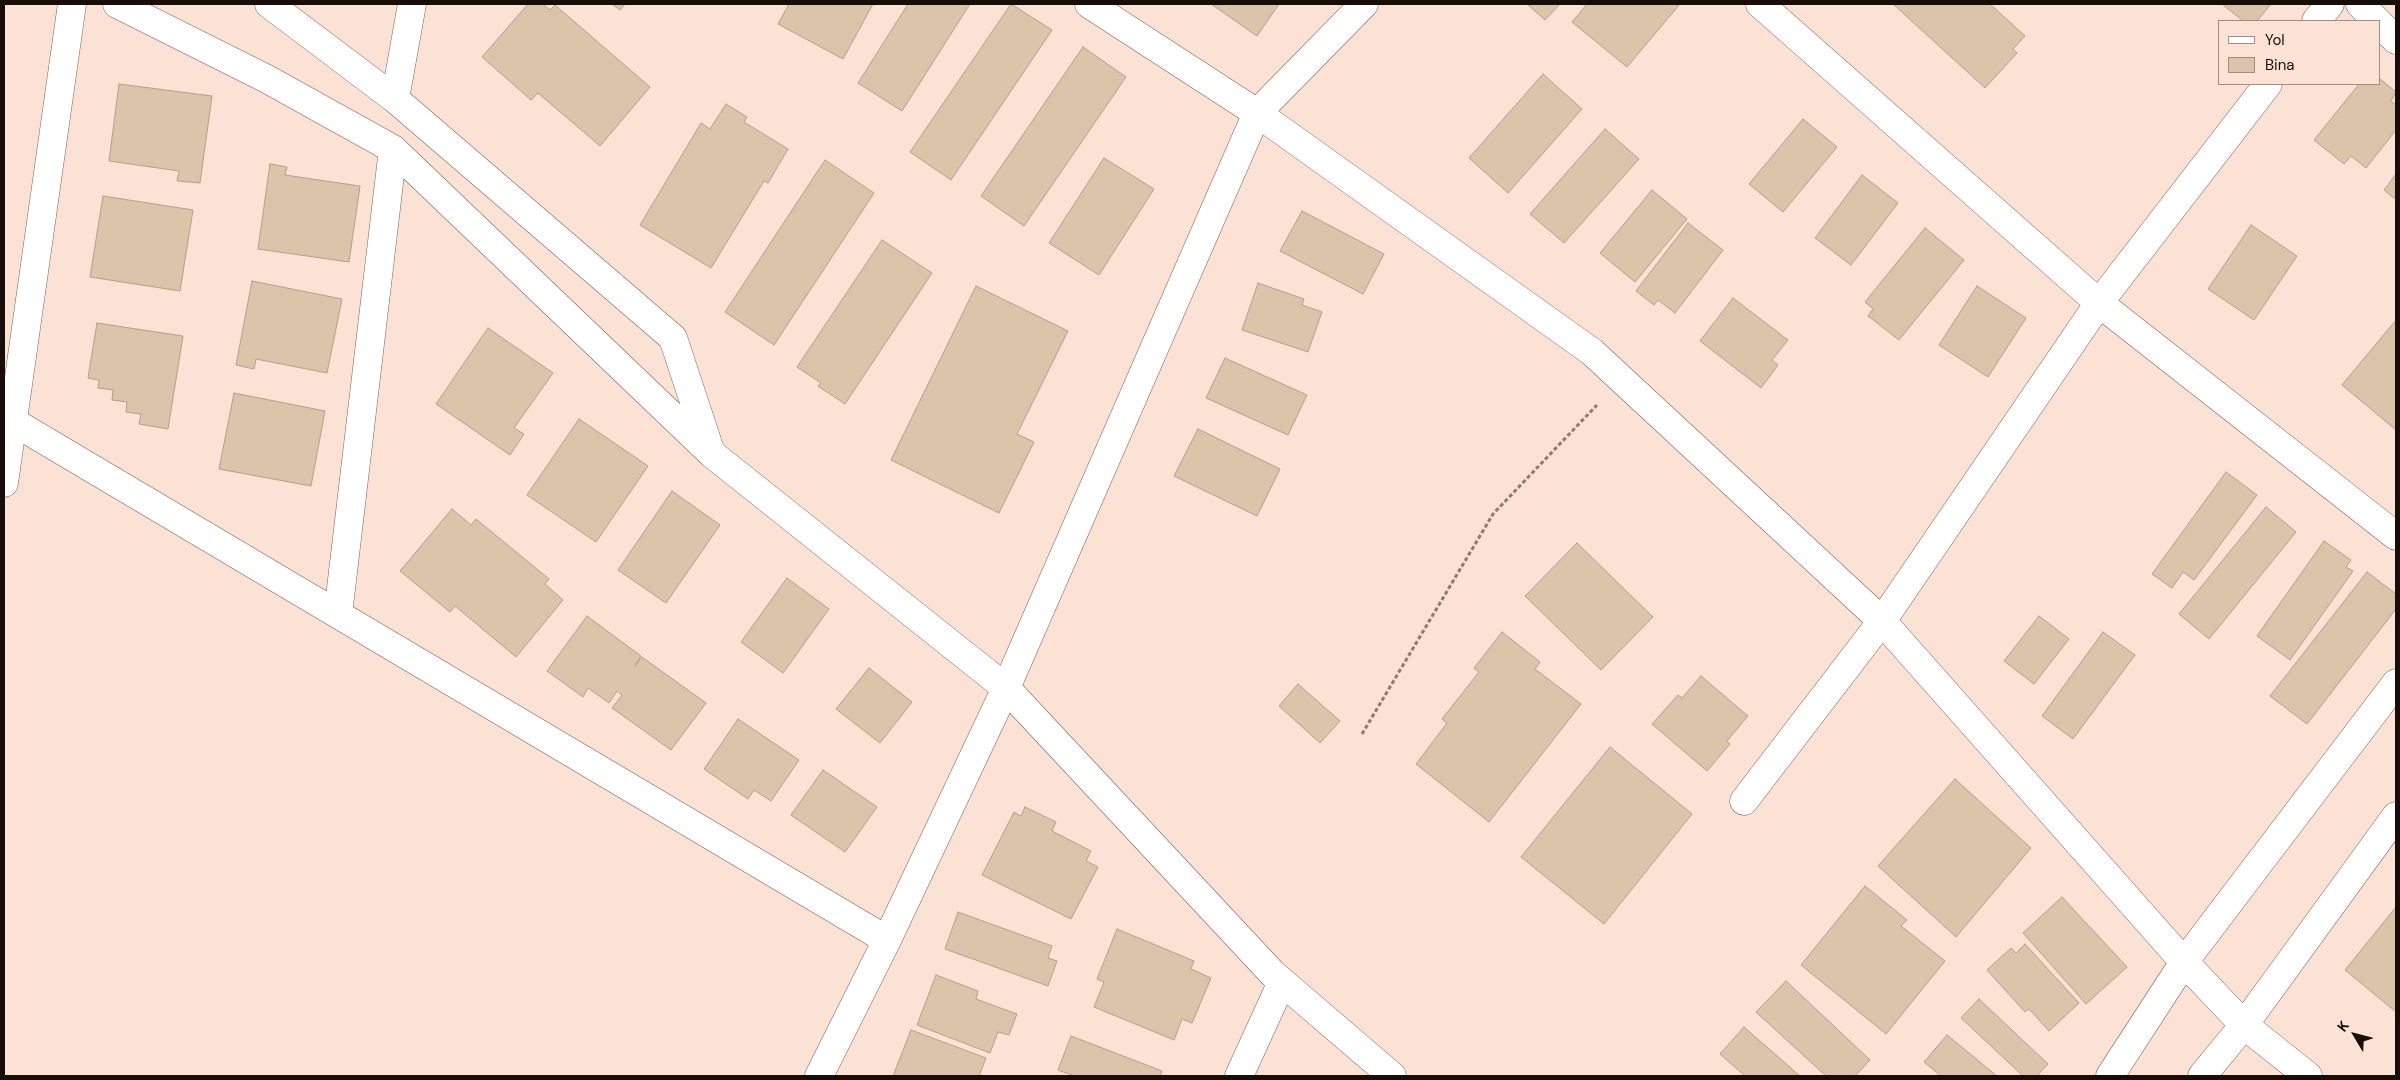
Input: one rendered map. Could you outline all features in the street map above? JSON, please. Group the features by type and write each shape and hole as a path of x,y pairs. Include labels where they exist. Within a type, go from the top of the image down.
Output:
{"street":[{"path":"4,483 72,4"},
{"path":"117,4 267,79 393,149 712,454 1006,688 1282,982 1392,1076"},
{"path":"269,4 395,99 672,338 712,454"},
{"path":"395,99 412,4"},
{"path":"1089,4 1257,112 1592,352 1882,621 2184,962 2244,1025 2308,1076"},
{"path":"820,1076 888,940 1006,688 1257,112 1364,4"},
{"path":"2317,20 2330,4"},
{"path":"2360,4 2376,20"},
{"path":"1773,8 2099,303 2396,536"},
{"path":"2380,24 2396,40"},
{"path":"1744,801 1882,621 2099,303 2267,85"},
{"path":"338,614 393,149"},
{"path":"12,421 888,940"},
{"path":"2110,1076 2184,962 2396,684"},
{"path":"2202,1076 2244,1025 2396,816"},
{"path":"1239,1076 1282,982"}],"path":[{"path":"1362,734 1493,514 1621,379"}],"building":[{"path":"528,4 543,4 550,10 555,5 650,87 600,146 538,93 531,100 482,57"},
{"path":"612,4 625,4 620,10"},
{"path":"789,4 873,4 843,59 778,24"},
{"path":"908,4 970,4 902,111 858,83"},
{"path":"1011,4 1052,30 951,180 910,152"},
{"path":"1211,4 1279,4 1257,36"},
{"path":"1527,4 1560,4 1545,20"},
{"path":"1587,4 1680,4 1627,67 1572,22"},
{"path":"1893,4 1990,4 2025,36 2013,49 2017,53 1985,88"},
{"path":"2222,4 2271,4 2258,20 2242,20"},
{"path":"1083,47 1126,77 1024,226 981,196"},
{"path":"1543,74 1582,109 1508,193 1469,158"},
{"path":"2380,79 2396,92 2391,101 2396,105 2396,130 2366,168 2351,156 2344,164 2314,140 2358,85 2380,85"},
{"path":"119,84 212,96 200,183 177,181 179,171 109,161"},
{"path":"726,104 747,117 744,122 788,149 768,183 764,181 711,268 640,225 701,123 710,129"},
{"path":"1803,119 1837,147 1783,212 1749,184"},
{"path":"1605,129 1639,159 1564,243 1530,214"},
{"path":"1104,158 1154,189 1099,275 1049,243"},
{"path":"825,160 874,193 774,345 725,312"},
{"path":"270,164 287,167 285,175 360,186 349,262 258,249"},
{"path":"2396,174 2396,200 2384,190"},
{"path":"1862,175 1898,203 1851,265 1815,238"},
{"path":"1652,190 1687,219 1635,282 1600,253"},
{"path":"103,196 193,210 180,291 90,277"},
{"path":"1302,211 1384,254 1363,294 1280,251"},
{"path":"1688,223 1723,250 1675,313 1658,300 1654,305 1636,291"},
{"path":"2251,225 2297,256 2254,320 2208,289"},
{"path":"1925,228 1964,260 1899,340 1868,316 1873,309 1865,302"},
{"path":"882,240 932,273 845,404 818,386 821,383 797,367"},
{"path":"252,281 342,299 327,373 256,359 254,369 236,365"},
{"path":"1258,283 1304,299 1302,305 1322,312 1308,352 1242,330"},
{"path":"976,286 1068,331 1017,434 1034,442 999,513 891,460"},
{"path":"1977,286 2026,318 1988,377 1939,345"},
{"path":"1733,298 1788,340 1772,360 1778,365 1761,388 1700,341"},
{"path":"2396,320 2396,430 2342,385"},
{"path":"97,323 183,336 168,429 139,424 141,414 126,412 127,402 112,400 113,390 98,388 99,380 88,378"},
{"path":"488,328 553,373 514,428 524,434 510,455 436,404"},
{"path":"1225,358 1307,395 1288,435 1206,398"},
{"path":"234,393 325,411 311,486 219,469"},
{"path":"579,419 648,466 596,542 527,495"},
{"path":"1198,429 1280,469 1257,516 1174,476"},
{"path":"2226,472 2257,495 2194,580 2183,572 2172,588 2152,574"},
{"path":"672,491 720,525 666,603 618,570"},
{"path":"2266,507 2296,532 2209,639 2179,614"},
{"path":"452,509 471,525 476,519 549,579 545,584 563,600 516,657 455,606 450,612 400,571"},
{"path":"2324,541 2351,560 2346,567 2353,571 2290,660 2257,636"},
{"path":"1577,543 1653,617 1601,670 1525,596"},
{"path":"2367,572 2396,594 2396,609 2307,724 2270,696"},
{"path":"787,578 829,609 783,673 741,642"},
{"path":"587,616 641,656 635,666 642,657 706,703 671,750 612,708 622,695 617,691 609,703 588,688 583,697 547,671"},
{"path":"2039,616 2069,639 2034,684 2004,661"},
{"path":"1502,632 1540,662 1535,669 1581,704 1489,822 1416,764 1447,723 1442,719 1479,672 1474,668"},
{"path":"2103,632 2135,655 2073,739 2042,716"},
{"path":"869,668 912,702 880,743 836,709"},
{"path":"1701,676 1748,716 1727,741 1730,744 1707,771 1652,724 1678,695 1682,698"},
{"path":"1298,684 1340,721 1320,743 1279,706"},
{"path":"738,719 799,760 771,801 754,790 748,799 704,769"},
{"path":"1610,747 1692,814 1604,924 1521,857"},
{"path":"823,770 877,807 845,852 791,815"},
{"path":"1955,779 2031,848 1956,937 1878,866"},
{"path":"1025,807 1056,822 1052,831 1091,851 1086,861 1098,867 1071,919 982,875 1014,812 1021,816"},
{"path":"1865,886 1907,920 1901,926 1945,961 1886,1034 1801,965"},
{"path":"2062,897 2127,967 2086,1004 2023,933"},
{"path":"2396,907 2396,1012 2345,970"},
{"path":"958,912 1052,946 1048,958 1057,961 1048,986 945,949"},
{"path":"1117,929 1194,961 1191,969 1211,978 1192,1023 1182,1019 1174,1040 1094,1007 1104,982 1097,979"},
{"path":"2025,944 2079,1003 2049,1031 2029,1009 2025,1012 1987,970 2011,948 2016,953"},
{"path":"936,975 978,991 976,999 1017,1014 1009,1035 998,1032 990,1053 917,1025"},
{"path":"1786,981 1870,1060 1855,1076 1826,1076 1756,1012"},
{"path":"1979,999 2048,1064 2037,1076 2023,1076 1961,1018"},
{"path":"1744,1027 1800,1076 1745,1076 1720,1054"},
{"path":"911,1030 986,1058 979,1076 893,1076"},
{"path":"1947,1035 1997,1076 1941,1076 1924,1062"},
{"path":"1071,1036 1162,1071 1160,1076 1074,1076 1058,1070"}]}
